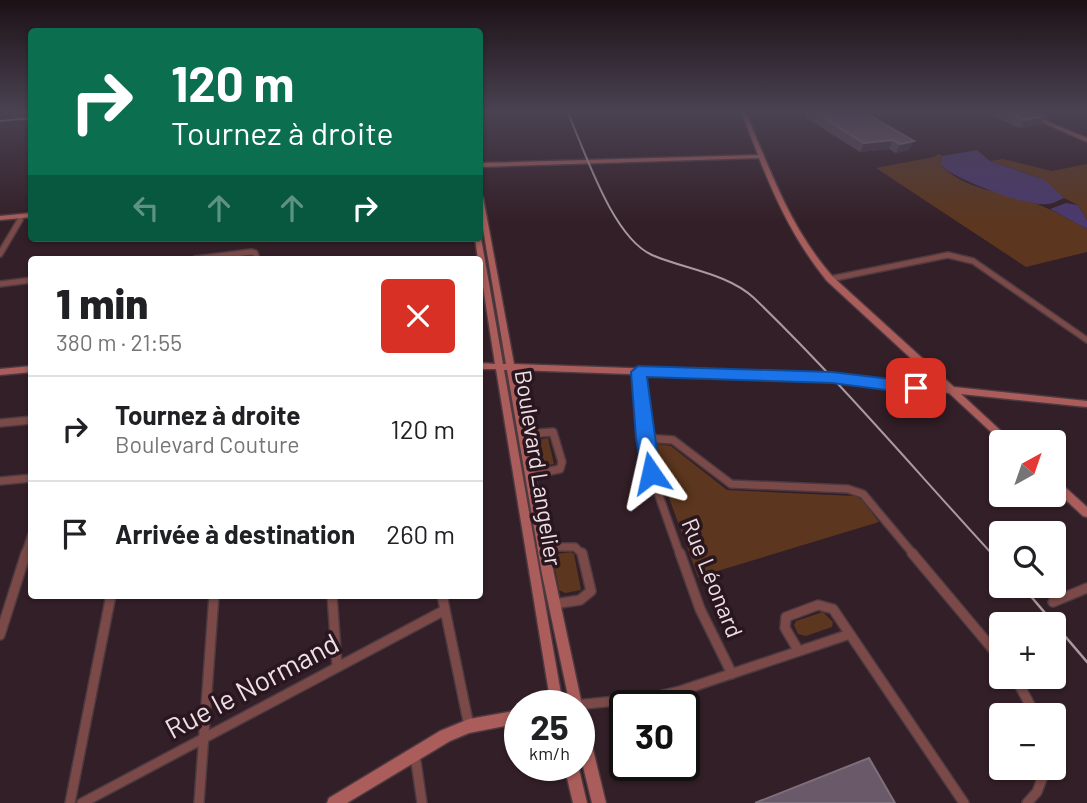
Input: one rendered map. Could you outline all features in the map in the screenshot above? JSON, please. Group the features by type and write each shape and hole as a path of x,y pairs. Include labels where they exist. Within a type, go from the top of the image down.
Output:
{"main road":[{"path":"733,157 756,148"},
{"path":"759,148 798,238 830,279 995,430"},
{"path":"483,166 762,156"},
{"path":"733,157 765,164"},
{"path":"0,218 28,215"},
{"name":"Boulevard Langelier","path":"483,217 555,690"},
{"name":"Boulevard Langelier","path":"483,262 505,367 523,434 573,690"},
{"path":"483,366 832,378 954,392"},
{"path":"0,372 28,369"},
{"path":"1066,493 1087,513"},
{"path":"334,803 415,753 469,726 504,719"},
{"path":"575,781 580,803"},
{"path":"594,781 599,803"}],"street":[{"path":"0,254 22,216"},
{"path":"217,256 246,252 255,253 256,256"},
{"path":"830,279 948,255 961,256 973,261 1087,340"},
{"path":"0,284 28,280"},
{"name":"Rue Léonard","path":"638,372 651,473 696,599 732,674"},
{"path":"954,392 1087,404"},
{"path":"0,424 28,420"},
{"name":"Boulevard Langelier","path":"523,434 553,432 562,461 560,468 553,472 530,475"},
{"path":"645,438 673,440 731,484 848,489 863,494 989,645"},
{"path":"0,481 28,478"},
{"name":"Boulevard Langelier","path":"544,547 570,544 578,547 584,554 591,591 585,598 554,604"},
{"path":"0,635 28,547"},
{"path":"1054,602 1087,588"},
{"path":"70,803 110,599"},
{"path":"200,803 214,599"},
{"path":"332,599 337,665"},
{"path":"443,599 469,726"},
{"path":"798,650 784,620 788,615 818,605 832,610 964,803"},
{"name":"Rue le Normand","path":"82,803 337,665 445,610"},
{"path":"595,703 663,695 850,634"},
{"path":"415,753 422,803"},
{"path":"1027,803 1037,792 1042,780"}],"shaded area":[{"path":"977,150 990,161 1045,180 1064,198 1054,203 1038,204 1009,197 961,178 941,165 942,156"},
{"path":"939,154 942,156 941,165 961,180 1032,202 1087,229 1087,252 1026,267 876,168"},
{"path":"1003,159 1052,171 1087,164 1087,220 1078,205 1064,198 1040,178 990,161"},
{"path":"1066,203 1078,205 1087,220 1087,229 1050,209"},
{"path":"548,438 554,464 538,467 531,441"},
{"path":"657,444 671,446 727,490 855,496 862,500 879,522 698,577 654,457 653,448"},
{"path":"557,554 574,554 581,590 565,593 559,590 553,558"},
{"path":"823,612 833,622 832,627 806,636 798,634 794,625 796,621"}],"building":[{"path":"869,758 895,803 755,803"}],"railway":[{"path":"583,148 612,212 624,231 638,245 664,260 731,283 754,298 846,392 989,551"},
{"path":"1032,598 1087,662"}],"route":[{"path":"651,473 638,372 832,378 916,388"}]}
